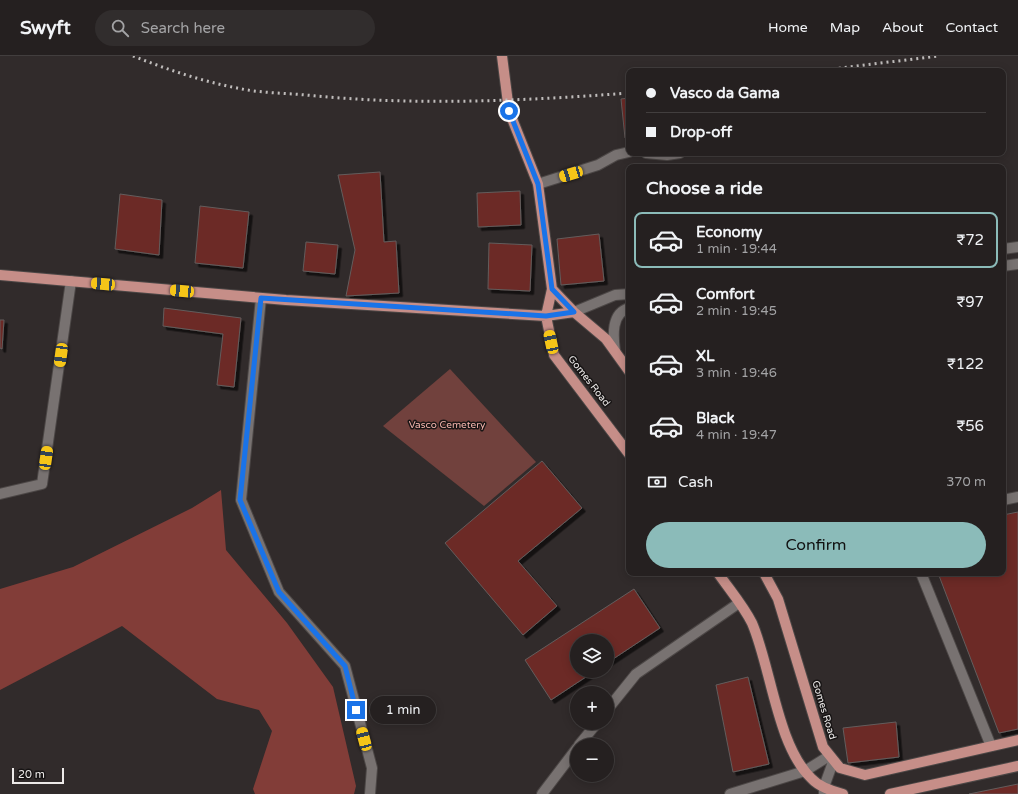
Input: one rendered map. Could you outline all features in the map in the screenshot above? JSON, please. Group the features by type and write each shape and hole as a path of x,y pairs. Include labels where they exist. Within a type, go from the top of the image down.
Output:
{"main road":[{"path":"502,56 509,111 538,184 552,289 546,316"},
{"path":"0,274 261,298 546,316 574,312"},
{"path":"552,289 574,312 606,338 626,367"},
{"name":"Gomes Road","path":"546,316 554,355 626,450"},
{"path":"720,576 740,603 752,624 785,731 796,757 811,779 824,790 843,794"},
{"name":"Gomes Road","path":"766,576 778,599 819,736 823,747 831,759"},
{"path":"831,759 843,770 865,775 1018,740"},
{"path":"890,794 1018,766"}],"street":[{"path":"538,184 598,166 616,155 626,153"},
{"path":"1006,249 1018,247"},
{"path":"1006,266 1018,264"},
{"path":"0,494 42,484 71,281"},
{"path":"574,312 615,295 626,294"},
{"path":"261,298 240,500 279,592 345,666 372,768 370,794"},
{"path":"615,351 614,338 616,321 622,311 626,309"},
{"path":"1006,499 1018,496"},
{"path":"922,576 991,746"},
{"path":"614,701 636,674 740,603"},
{"path":"585,738 592,730"},
{"path":"542,794 570,757"},
{"path":"730,794 805,771 831,759"},
{"path":"824,790 831,759"}],"green space":[{"name":"Vasco Cemetery","path":"450,369 536,462 484,506 383,426"}],"shaded area":[{"path":"221,490 226,550 287,623 333,687 356,786 354,794 255,794 253,789 272,731 259,710 217,699 122,626 0,690 0,589 73,567 192,508"}],"building":[{"path":"626,98 626,138 625,138 621,99"},
{"path":"380,172 384,242 396,241 399,293 346,296 355,250 338,175"},
{"path":"520,191 521,225 478,227 477,193"},
{"path":"120,194 162,200 159,255 115,249"},
{"path":"200,206 249,212 243,268 195,263"},
{"path":"599,234 604,281 561,285 557,239"},
{"path":"306,242 338,245 335,274 303,271"},
{"path":"489,243 532,245 530,291 488,289"},
{"path":"164,308 241,318 234,387 217,385 223,334 163,326"},
{"path":"0,320 4,320 2,349 0,348"},
{"path":"542,461 582,508 518,561 557,606 523,635 445,543"},
{"path":"1018,512 1018,729 999,733 939,576 1006,576 1006,514"},
{"path":"634,589 660,628 614,658 614,634 570,634 570,678 584,678 570,686 551,700 525,660"},
{"path":"748,677 769,764 733,772 716,685"},
{"path":"896,722 899,757 848,763 843,728"},
{"path":"1018,784 1018,794 969,794"}],"railway":[{"path":"133,56 158,66 210,82 245,90 262,92 346,98 427,101 508,100 626,93"},
{"path":"840,68 939,56"}],"route":[{"path":"356,710 345,666 279,592 240,500 261,298 546,316 574,312 552,289 538,184 509,111"}]}
